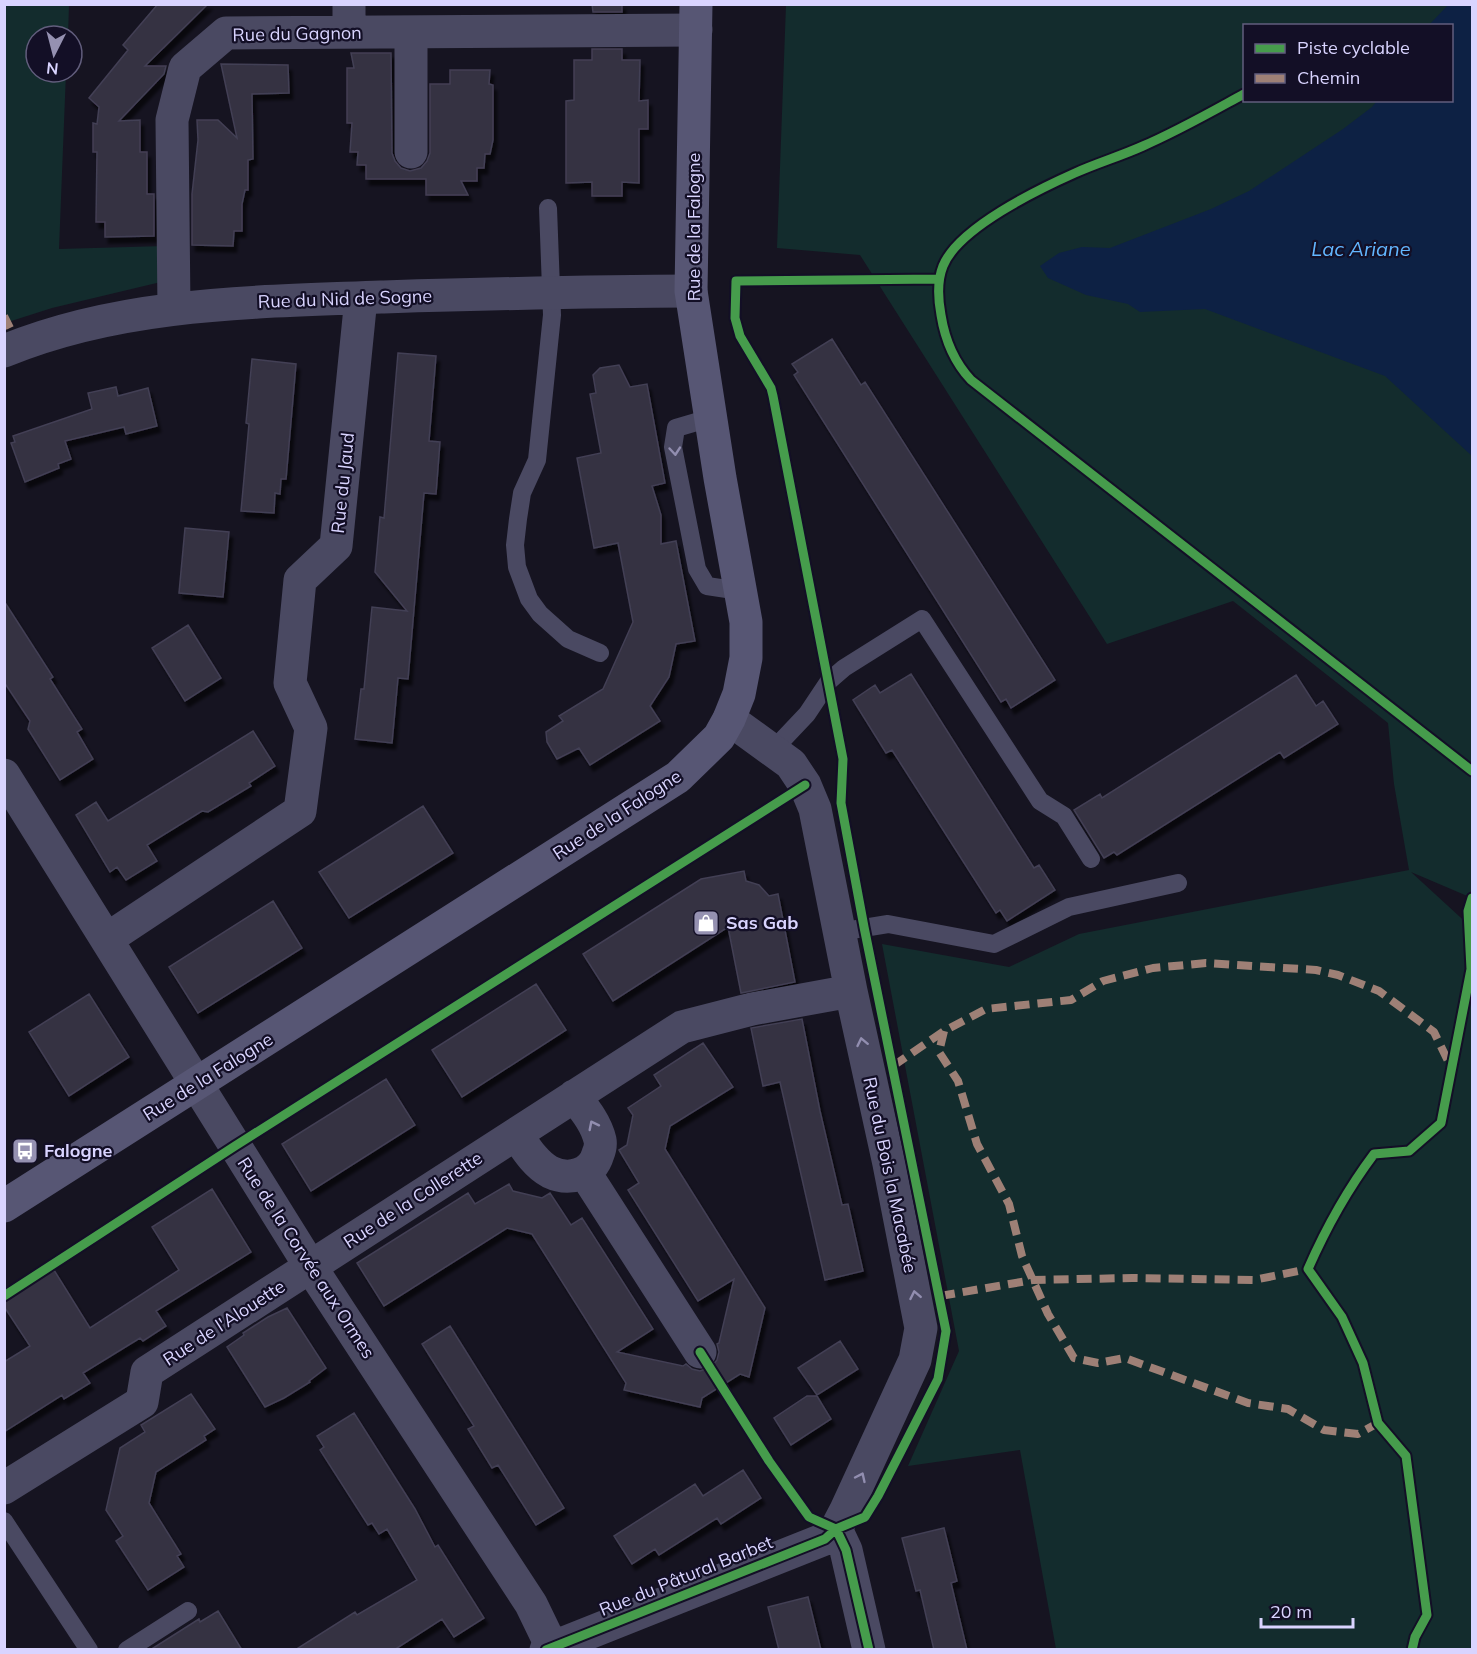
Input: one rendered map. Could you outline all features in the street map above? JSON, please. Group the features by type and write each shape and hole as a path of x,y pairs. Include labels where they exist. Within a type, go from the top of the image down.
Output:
{"street":[{"name":"Rue du Gagnon","path":"174,309 172,120 185,68 226,33 349,18 411,32 696,17"},
{"name":"Rue de la Falogne","path":"4,1206 678,777 719,737 739,694 746,658 746,622 710,418 691,291 696,17"},
{"path":"411,32 411,152"},
{"name":"Rue du Nid de Sogne","path":"4,351 99,321 174,309 361,298 550,292 691,291"},
{"name":"Rue du Jaud","path":"107,939 300,811 311,728 290,683 300,580 336,546 361,298"},
{"name":"Rue du Bois la Macabée","path":"729,719 790,764 805,785 815,809 921,1328 915,1360 836,1530"},
{"name":"Rue de la Corvée aux Ormes","path":"4,775 310,1266 531,1604 546,1635 548,1649"},
{"name":"Rue de la Collerette","path":"310,1266 682,1027 752,1009 851,991"},
{"path":"516,1134 536,1162 550,1172 565,1176 585,1173 598,1156 601,1143 595,1124 574,1096"},
{"path":"585,1173 700,1352"},
{"name":"Rue de l'Alouette","path":"4,1488 142,1402 147,1372 310,1266"},
{"path":"836,1530 846,1550 869,1650"},
{"name":"Rue du Pâtural Barbet","path":"548,1649 825,1539 836,1530"}],"lane":[{"path":"548,208 552,315 537,460 522,493 516,545 517,567 529,599 540,614 568,639 600,653"},
{"path":"772,751 807,714 829,681 844,668 922,619 1040,801 1064,816 1091,859"},
{"path":"840,932 888,924 994,944 1068,907 1178,883"},
{"path":"4,1521 89,1650"},
{"path":"127,1650 188,1611"}],"green space":[{"path":"4,5 69,5 68,24 24,24 24,84 66,84 59,249 165,246 165,281 52,308 5,323"},
{"path":"786,5 1472,5 1472,898 1411,872 1472,928 1472,1649 1056,1649 1020,1450 908,1466 959,1351 882,944 1009,967 1079,934 1409,870 1394,784 1388,723 1233,601 1107,644 860,255 777,248"}],"water":[{"name":"Lac Ariane","path":"1448,5 1472,5 1472,456 1385,376 1205,309 1140,312 1128,304 1086,295 1048,278 1040,266 1059,253 1082,247 1110,248 1211,209 1249,191 1343,129 1376,102 1453,102 1453,24 1430,24"}],"building":[{"path":"158,4 208,4 145,66 166,66 164,74 119,121 140,120 140,152 147,152 147,194 154,194 154,236 105,237 105,222 96,222 97,152 93,152 93,123 97,124 99,107 89,98 128,50 123,45"},
{"path":"592,4 622,4 622,12 593,12"},
{"path":"592,49 622,49 622,60 640,60 639,101 648,100 648,129 639,129 639,183 622,182 622,196 592,196 592,182 566,183 566,101 574,100 574,60 592,60"},
{"path":"351,53 391,53 392,153 401,168 410,171 421,168 430,153 430,84 450,84 450,70 490,70 489,84 493,85 493,140 490,154 485,154 484,168 477,168 477,181 461,181 468,195 426,195 426,179 366,179 366,165 357,165 358,152 350,152 352,123 347,123 347,68 354,68"},
{"path":"221,64 288,65 289,93 252,94 253,159 248,160 248,190 245,190 242,204 242,231 234,231 233,246 192,245 192,194 198,140 197,120 218,120 237,138"},
{"path":"832,339 861,385 865,382 1055,680 1011,708 1006,699 1001,702 794,375 798,372 792,364"},
{"path":"398,353 436,356 429,441 440,442 436,494 424,493 408,679 398,678 392,743 355,739 361,689 364,689 372,607 407,611 375,572 380,517 384,518"},
{"path":"252,359 296,364 286,479 281,479 280,494 275,493 274,513 241,511"},
{"path":"619,365 630,387 647,384 665,483 652,486 661,515 661,544 676,541 695,641 676,644 669,677 650,706 660,721 590,765 579,748 557,759 547,742 546,732 563,721 559,716 603,689 633,622 618,543 594,548 577,458 601,453 590,394 596,393 593,375 600,368"},
{"path":"116,387 118,396 148,388 157,426 126,434 124,427 65,441 71,459 58,464 59,468 25,482 11,443 15,442 13,436 92,409 88,393"},
{"path":"185,528 229,532 223,597 179,593"},
{"path":"4,601 53,677 50,679 82,729 77,732 93,759 60,780 28,729 30,721 4,682"},
{"path":"188,625 221,678 185,701 152,648"},
{"path":"911,674 1034,868 1039,865 1055,890 1007,921 1000,910 996,913 892,750 886,753 853,700 875,685 880,693"},
{"path":"1296,675 1316,706 1323,701 1338,724 1284,758 1280,752 1117,855 1114,852 1104,858 1074,810 1100,794 1102,798"},
{"path":"253,731 275,766 249,783 251,786 208,812 202,811 147,845 157,861 126,880 117,867 110,872 76,815 96,802 108,821"},
{"path":"423,806 453,853 349,918 319,872"},
{"path":"744,871 746,881 759,885 769,896 778,894 795,982 741,993 728,927 613,1001 583,954 701,879"},
{"path":"273,901 302,948 198,1013 169,967"},
{"path":"536,984 566,1030 462,1097 432,1050"},
{"path":"89,994 129,1057 69,1096 29,1032"},
{"path":"802,1019 842,1205 848,1204 863,1271 825,1280 780,1082 763,1086 751,1028"},
{"path":"703,1043 733,1087 670,1126 665,1149 765,1308 749,1377 740,1374 702,1398 700,1407 624,1390 626,1383 532,1234 507,1228 384,1306 357,1263 468,1193 475,1204 509,1184 513,1191 542,1198 550,1193 571,1225 582,1218 653,1329 617,1352 683,1366 686,1364 700,1371 711,1367 717,1360 719,1352 717,1344 734,1279 698,1301 628,1190 639,1183 619,1150 627,1145 633,1115 628,1108 661,1086 654,1075"},
{"path":"386,1079 415,1125 311,1191 282,1144"},
{"path":"212,1189 251,1252 156,1311 166,1326 143,1341 140,1338 83,1373 90,1383 64,1399 62,1395 4,1432 4,1362 30,1346 5,1308 4,1301 54,1270 90,1328 179,1270 152,1227"},
{"path":"287,1308 326,1368 310,1382 265,1407 227,1347 244,1335 243,1333"},
{"path":"450,1326 564,1508 536,1525 498,1465 492,1468 468,1429 474,1426 422,1344"},
{"path":"840,1341 858,1369 817,1395 798,1368"},
{"path":"191,1394 215,1429 204,1436 206,1440 156,1472 149,1503 181,1554 177,1556 184,1567 148,1590 116,1541 123,1536 106,1510 120,1448 145,1432 141,1425"},
{"path":"807,1396 817,1396 831,1419 791,1445 774,1418"},
{"path":"354,1413 415,1509 435,1547 438,1545 484,1618 454,1637 442,1619 394,1650 295,1650 355,1612 357,1615 417,1580 387,1529 379,1534 372,1523 368,1525 320,1450 324,1447 317,1436"},
{"path":"743,1470 761,1498 721,1524 717,1518 659,1555 655,1549 632,1564 614,1536 695,1484 703,1496"},
{"path":"944,1528 957,1581 951,1583 967,1650 934,1650 920,1590 916,1591 902,1538"},
{"path":"808,1597 821,1650 779,1650 768,1607"},
{"path":"218,1611 242,1650 150,1650 199,1619 200,1622"}],"marked path":[{"path":"4,316 10,328"},
{"path":"893,1066 944,1031 986,1009 1071,1000 1103,981 1153,968 1206,963 1316,970 1338,975 1379,991 1434,1032 1451,1067"},
{"path":"944,1031 939,1052 958,1081 977,1144 1009,1204 1022,1256 1048,1314 1074,1358 1098,1363 1125,1358 1248,1403 1288,1409 1324,1430 1358,1434 1378,1423"},
{"path":"940,1296 1033,1280 1132,1278 1254,1280 1308,1269"}],"cycle path":[{"path":"1243,95 1156,140 1083,169 1021,199 965,238 943,266 940,278 940,309 948,342 955,358 971,380 1472,771"},
{"path":"546,1650 825,1539 836,1529 865,1517 938,1379 946,1331 841,803 843,759 773,396 771,388 740,336 735,318 736,281 939,279"},
{"path":"4,1296 235,1146 805,785"},
{"path":"1412,1650 1415,1637 1427,1615 1406,1456 1378,1423 1363,1363 1342,1317 1308,1269 1338,1210 1374,1154 1409,1151 1441,1123 1471,969 1468,911 1472,898"},
{"path":"700,1352 769,1461 809,1517 836,1529"},
{"path":"836,1529 846,1550 869,1650"}],"place":[{"name":"Sas Gab","path":"706,923"},
{"name":"Falogne","path":"25,1151"}]}
